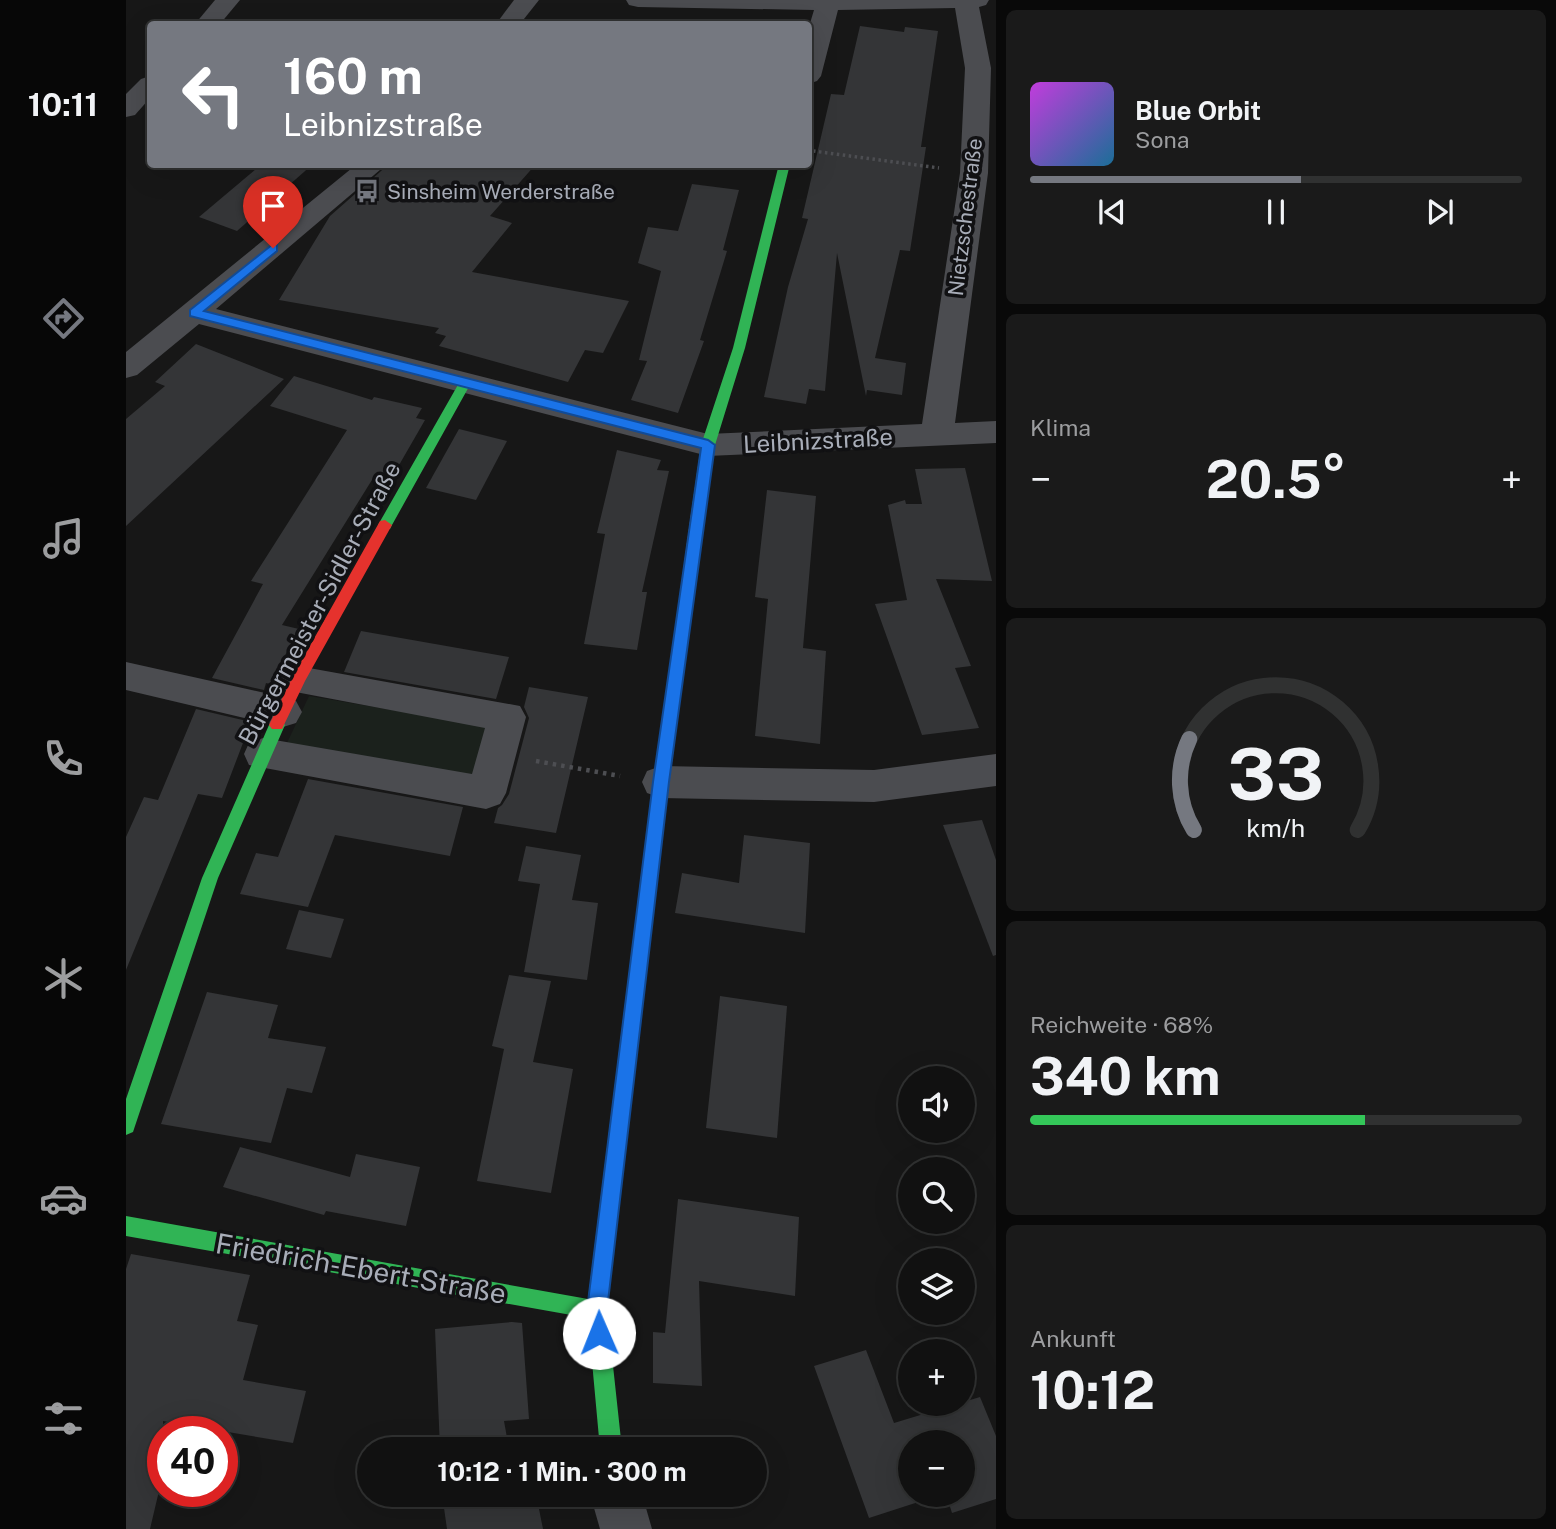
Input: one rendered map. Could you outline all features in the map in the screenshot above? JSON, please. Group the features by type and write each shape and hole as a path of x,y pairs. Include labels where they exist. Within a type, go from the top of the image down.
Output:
{"street":[{"path":"210,21 228,0"},
{"path":"510,21 527,0"},
{"path":"638,0 977,0"},
{"name":"Nietzschestraße","path":"937,435 974,173 978,68 966,0"},
{"path":"812,62 829,1"},
{"path":"126,109 147,87"},
{"path":"126,368 369,168"},
{"path":"610,1437 597,1310 661,782 708,445 739,348 784,168"},
{"name":"Leibnizstraße","path":"194,313 708,445 996,432"},
{"name":"Bürgermeister-Sidler-Straße","path":"126,1126 210,878 263,754 290,696 465,383"},
{"path":"126,676 290,696 507,717 486,793 263,754"},
{"path":"661,782 874,786 996,770"},
{"name":"Friedrich-Ebert-Straße","path":"126,1226 597,1310"},
{"path":"620,1507 626,1529"}],"path":[{"path":"812,151 974,173"},
{"path":"497,754 594,771"}],"shaded area":[{"path":"309,696 488,726 473,776 287,743"}],"building":[{"path":"860,26 904,32 905,27 938,31 921,147 926,147 910,251 900,250 875,358 906,363 902,395 867,390 866,396 837,253 825,391 809,389 806,404 764,397 788,287 808,219 802,218 831,94 844,95"},
{"path":"257,168 308,168 237,231 199,217"},
{"path":"384,168 532,168 490,216 512,223 472,272 629,301 603,353 585,350 568,382 439,346 446,336 435,333 439,328 279,300 330,216"},
{"path":"692,184 739,190 723,250 727,251 700,340 704,341 678,413 631,400 647,361 639,360 661,271 638,263 648,227 678,231"},
{"path":"196,344 284,379 126,526 126,419 165,386 155,382"},
{"path":"294,376 372,400 374,397 422,408 416,418 425,420 391,479 375,475 282,625 299,629 270,684 266,683 264,690 212,678 263,584 251,581 347,430 270,406"},
{"path":"459,429 507,441 476,500 426,488"},
{"path":"617,450 661,460 657,470 669,471 642,592 647,592 637,650 584,644 605,534 597,533"},
{"path":"965,468 992,581 936,579 971,666 955,668 979,728 922,735 875,604 907,600 888,505 905,500 906,504 922,504 915,469"},
{"path":"767,490 816,496 803,648 826,651 820,744 755,736 768,599 755,597"},
{"path":"361,631 509,657 496,699 344,672"},
{"path":"529,687 588,697 556,833 494,823 498,808 509,794 529,718 524,707"},
{"path":"196,709 251,722 222,798 198,794 126,970 126,837 144,797 158,800"},
{"path":"308,779 463,807 450,856 335,835 308,907 240,894 256,853 278,857"},
{"path":"982,820 996,860 996,955 993,956 943,825"},
{"path":"744,835 810,843 805,933 675,913 682,873 739,883"},
{"path":"526,846 581,855 572,900 598,903 587,980 524,972 540,884 518,881"},
{"path":"299,910 344,919 331,958 286,949"},
{"path":"509,975 551,981 533,1062 573,1069 551,1193 477,1181 504,1049 492,1046"},
{"path":"207,992 278,1005 268,1038 326,1047 312,1093 287,1088 271,1143 161,1124"},
{"path":"720,996 787,1006 777,1138 706,1128"},
{"path":"240,1147 350,1177 356,1154 420,1167 406,1226 326,1211 324,1215 223,1187"},
{"path":"678,1199 799,1217 795,1296 699,1281 702,1386 653,1383 653,1332 665,1333"},
{"path":"131,1254 250,1275 237,1321 258,1325 243,1380 306,1391 293,1443 238,1434 238,1416 147,1416 147,1507 155,1507 150,1529 126,1529 126,1269"},
{"path":"522,1323 529,1419 504,1421 507,1437 440,1437 435,1329"},
{"path":"866,1350 894,1423 917,1416 975,1416 975,1399 980,1397 996,1436 996,1499 975,1506 975,1430 898,1430 898,1507 903,1507 869,1518 814,1366"},
{"path":"444,1507 539,1507 543,1529 447,1529"},
{"path":"950,1507 971,1507 952,1513"}],"traffic: fast":[{"path":"698,514 708,445 739,348 784,168"},
{"path":"385,525 465,383"},
{"path":"126,1126 210,878 277,725"},
{"path":"610,1437 597,1310 652,852"},
{"path":"126,1226 597,1310"}],"traffic: slow":[{"path":"652,852 698,514"}],"traffic: jam":[{"path":"277,725 298,680 385,525"}],"place":[{"name":"Sinsheim Werderstraße","path":"367,191"}],"route":[{"path":"273,248 194,313 708,445 661,782 597,1310 599,1333"}]}
